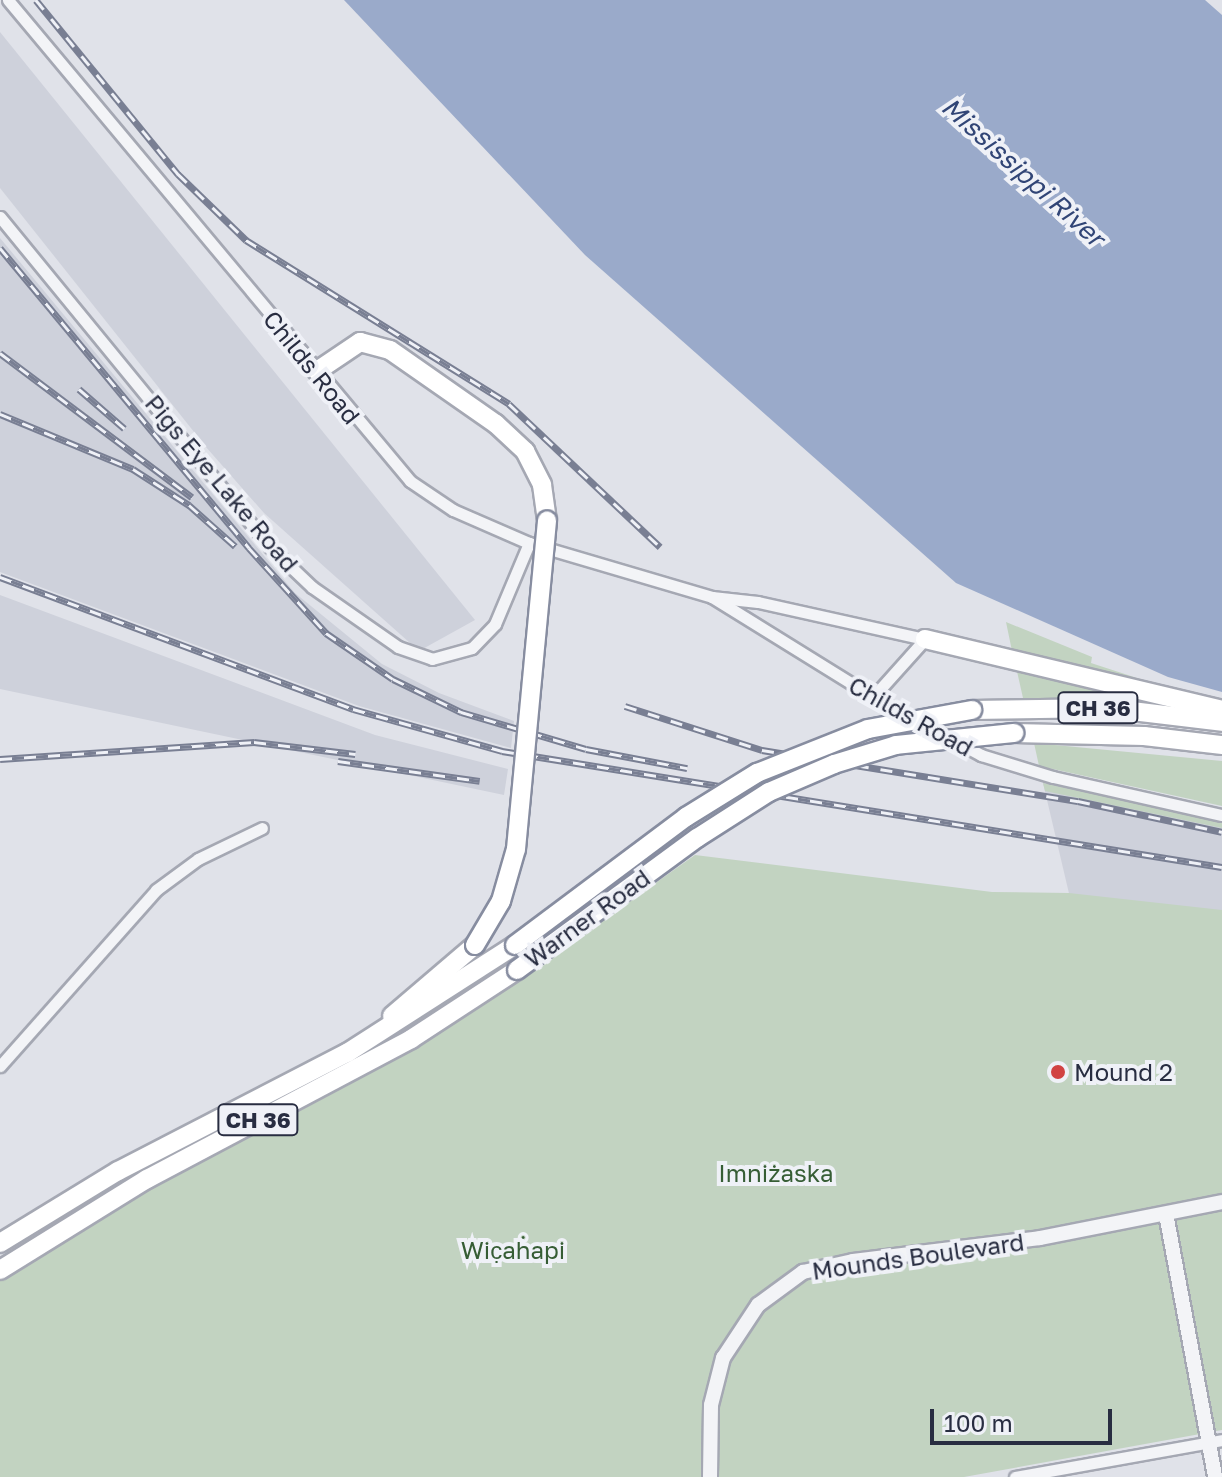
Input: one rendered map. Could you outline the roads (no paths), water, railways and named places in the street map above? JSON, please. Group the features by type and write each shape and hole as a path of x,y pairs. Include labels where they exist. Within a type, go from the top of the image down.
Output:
{"highway":[{"path":"317,371 360,342 390,350 525,451 542,485 547,520 516,849 501,901 475,945 347,1053"},
{"path":"925,639 1222,710"},
{"name":"Warner Road","path":"0,1243 118,1171 347,1053 515,945 686,817 757,773 868,729 972,710 1107,708 1222,722"},
{"name":"Warner Road","path":"0,1270 147,1179 422,1033 517,970 697,838 769,792 834,764 896,745 1014,733 1198,742 1222,747"}],"street":[{"name":"Childs Road","path":"8,0 410,481 453,510 529,543 712,597 758,602 925,639"},
{"name":"Pigs Eye Lake Road","path":"0,217 270,547 312,587 398,647 423,658 442,659 479,643 495,624 529,543"},
{"name":"Childs Road","path":"712,597 947,740 1024,770 1222,815"},
{"path":"873,697 925,639"},
{"path":"0,1066 156,890 198,859 262,828"},
{"name":"Mounds Boulevard","path":"710,1477 711,1405 723,1358 758,1305 803,1272 1040,1238 1222,1202"},
{"path":"1166,1214 1215,1441 1215,1477"},
{"path":"1015,1477 1215,1441"}],"water":[{"name":"Mississippi River","path":"344,0 1205,0 1222,15 1222,692 1168,677 956,583 585,255"}],"railway":[{"path":"36,0 178,174 246,240 509,404 660,547"},
{"path":"0,248 249,548 326,633 393,679 461,712 586,749 687,768"},
{"path":"0,353 192,497"},
{"path":"79,389 124,428"},
{"path":"0,414 133,469 189,505 235,546"},
{"path":"0,577 353,709 502,751 1222,867"},
{"path":"625,706 762,750 1078,801 1222,832"},
{"path":"0,759 254,742 355,754"},
{"path":"338,761 480,781"}],"place":[{"name":"Mound 2","path":"1058,1072"}],"park label":[{"name":"Imniżaska","path":"776,1173"},
{"name":"Wic̣aḣapi","path":"513,1250"}]}
